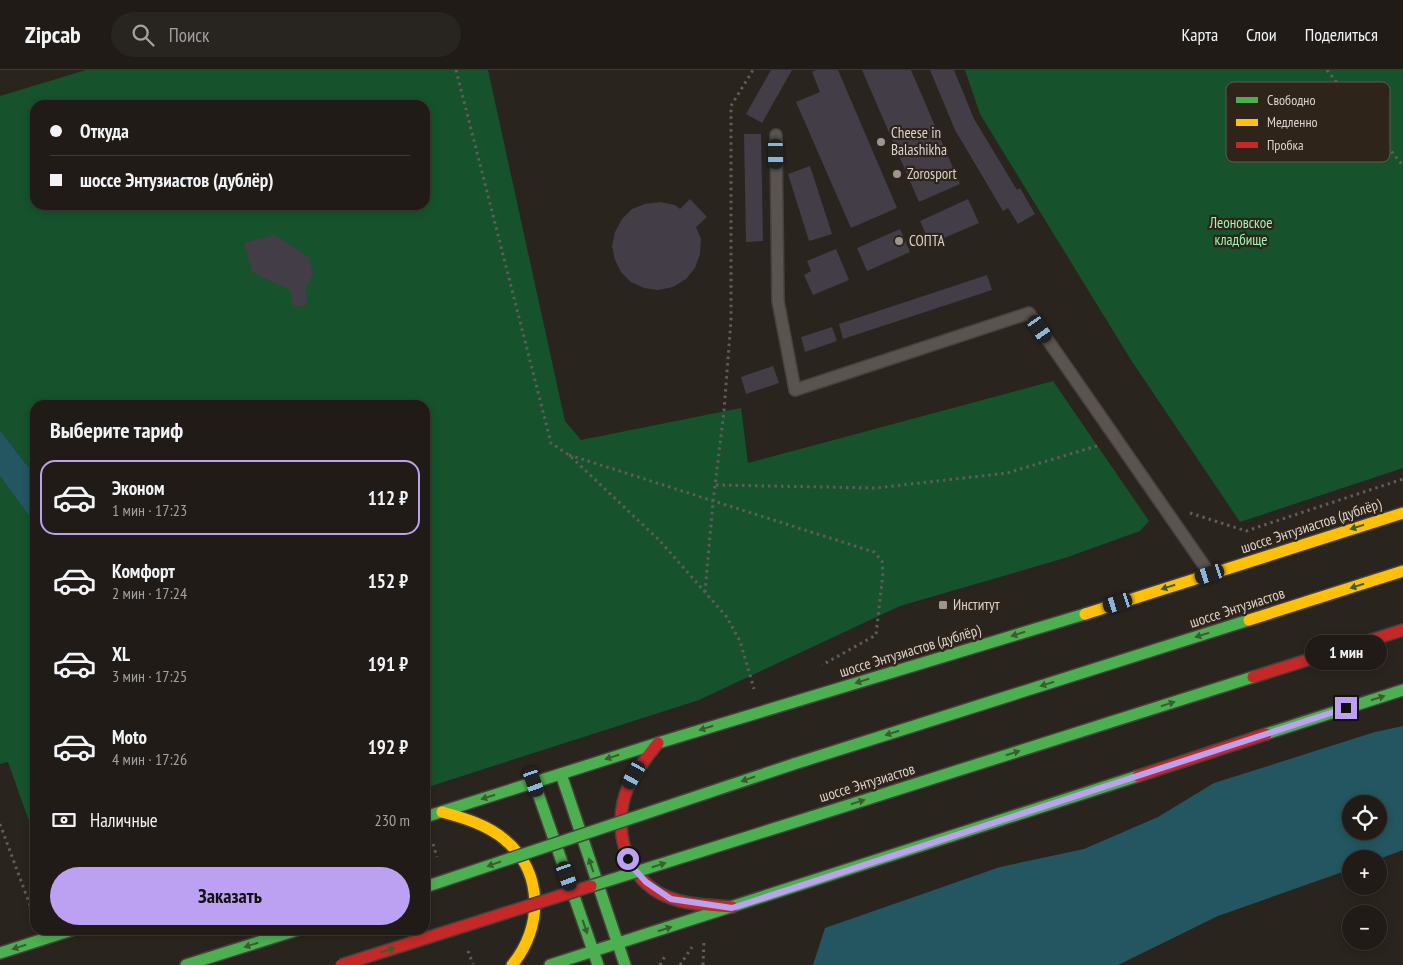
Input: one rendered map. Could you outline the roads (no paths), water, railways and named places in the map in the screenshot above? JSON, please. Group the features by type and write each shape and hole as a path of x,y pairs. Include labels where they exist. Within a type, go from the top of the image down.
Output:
{"main road":[{"name":"шоссе Энтузиастов (дублёр)","path":"430,816 658,743 1062,621 1403,513"},
{"name":"шоссе Энтузиастов","path":"430,885 794,764 1403,571"},
{"name":"шоссе Энтузиастов","path":"341,965 1403,630"},
{"path":"550,965 732,908 1403,690"},
{"path":"658,743 634,775 622,802 620,831 628,859 646,882 671,899 732,908"},
{"path":"561,774 625,965"},
{"path":"534,782 598,965"},
{"path":"442,812 494,831 506,840 525,864 535,893 536,908 529,938 512,965"},
{"path":"0,953 56,935"},
{"path":"186,965 281,935"}],"lane":[{"path":"776,135 778,301 795,390 1029,313 1210,574"}],"water":[{"path":"0,430 30,469 30,517 0,476"},
{"path":"1403,726 1403,850 1387,856 1387,850 1342,850 1342,872 1218,916 1118,965 813,965 825,928 1000,867 1084,849 1158,817 1214,783 1375,732"}],"place":[{"name":"Cheese in Balashikha","path":"881,142"},
{"name":"Zorosport","path":"897,174"},
{"name":"СОПТА","path":"899,241"},
{"name":"Институт","path":"943,605"}],"park label":[{"name":"Леоновское кладбище","path":"1241,232"}]}
